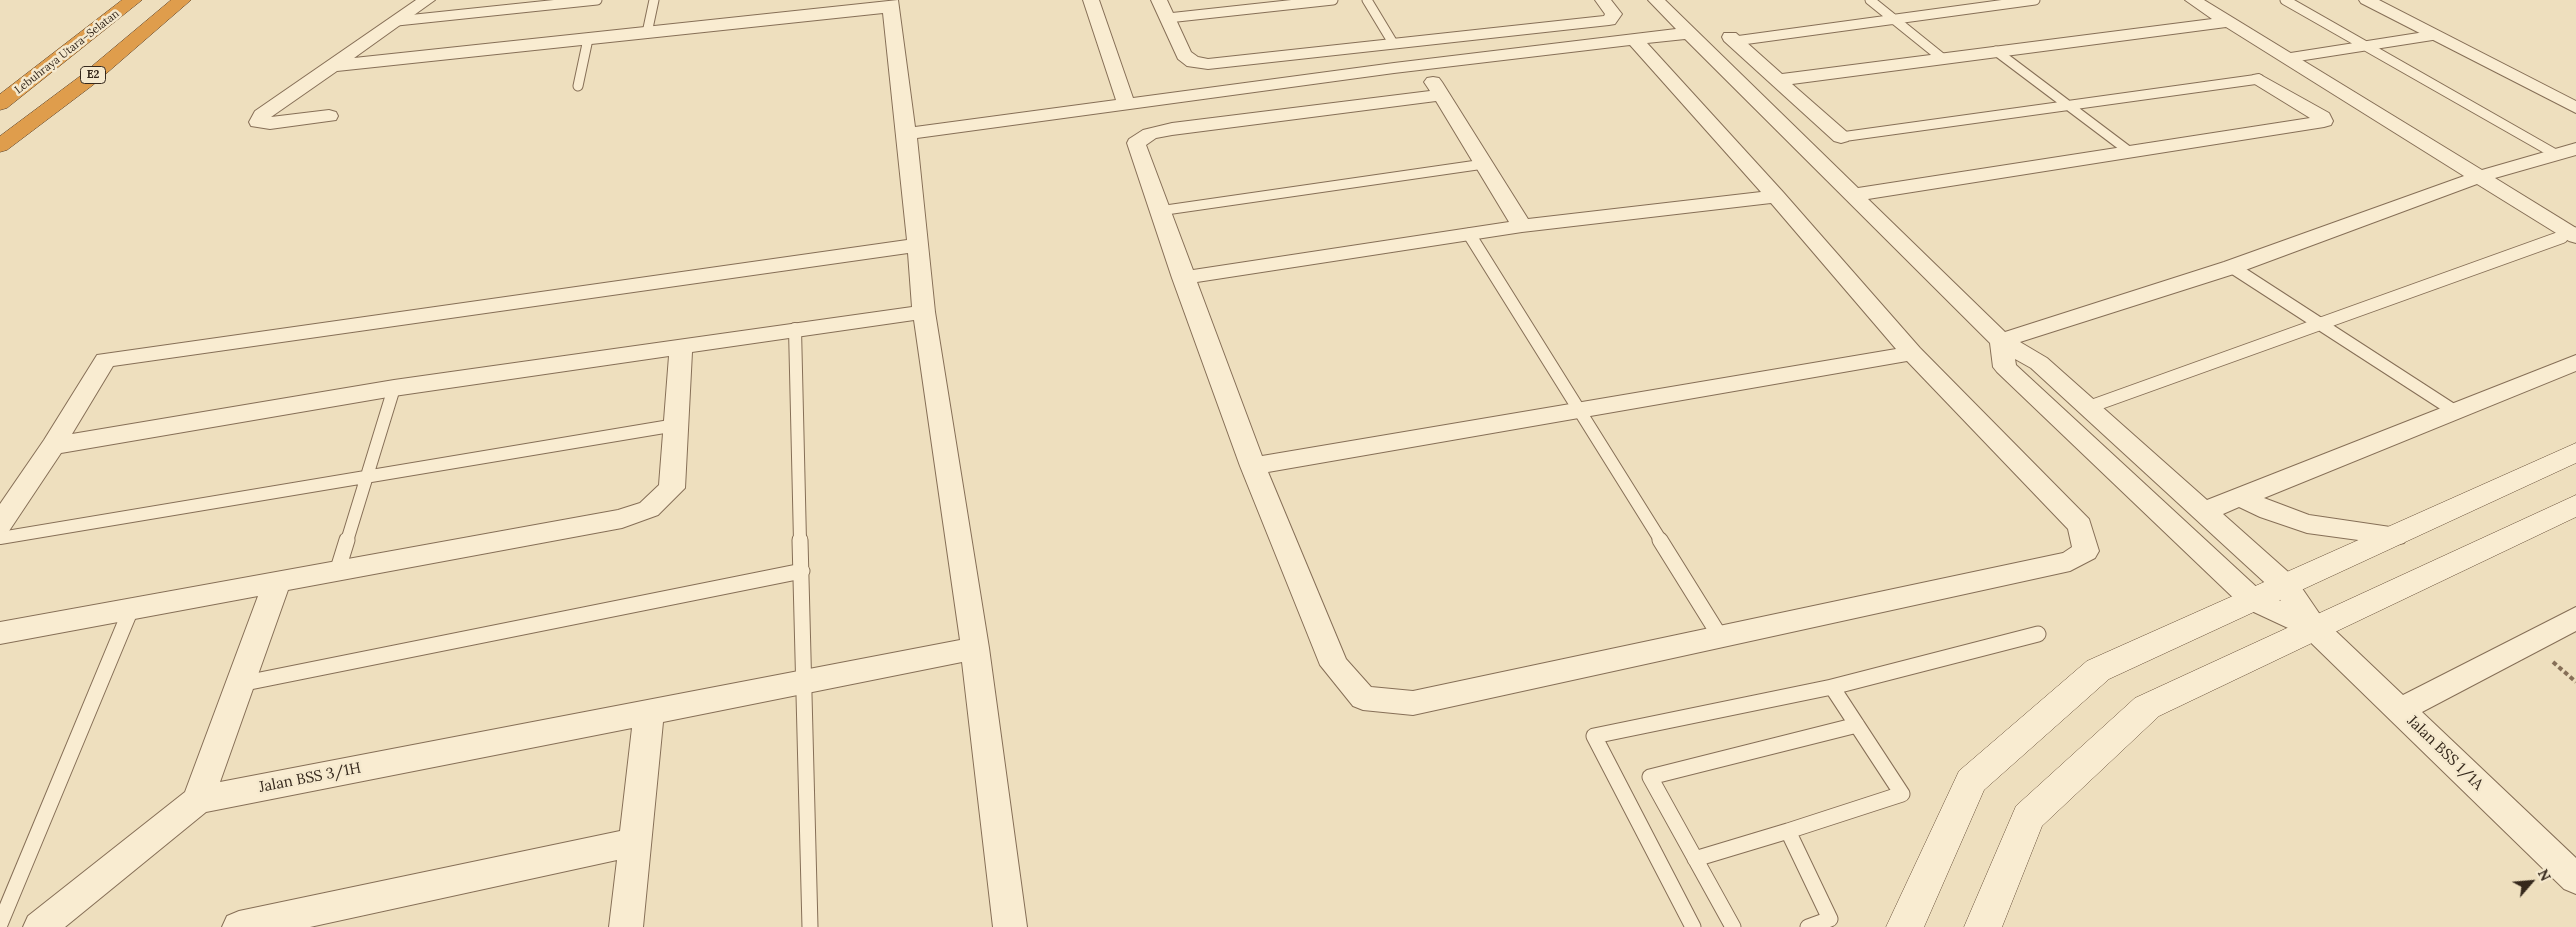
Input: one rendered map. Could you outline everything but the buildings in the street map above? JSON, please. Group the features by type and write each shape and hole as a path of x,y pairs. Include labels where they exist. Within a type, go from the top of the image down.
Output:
{"highway":[{"name":"Lebuhraya Utara–Selatan","path":"0,104 133,0"},
{"name":"E2","path":"0,146 86,81 182,0"}],"street":[{"path":"329,116 270,123 258,122 262,115 427,0"},
{"path":"1091,0 1126,104"},
{"path":"1159,0 1184,54 1193,62 1208,64 1609,20 1614,14 1603,0"},
{"path":"1656,0 2001,341 2039,362 2286,585 2313,628"},
{"path":"2193,0 2574,234"},
{"path":"2367,0 2576,108"},
{"path":"333,66 647,33 890,4 907,134 924,312 975,648 1010,927"},
{"path":"1780,80 2228,22"},
{"path":"907,134 1422,64 1636,41 1689,33"},
{"path":"1732,39 1780,80 1841,138"},
{"path":"1441,95 1150,134 1136,143 1183,278 1253,466 1334,664 1363,698 1413,703 1721,638 2070,561 2086,551 2080,526 1912,353 1776,196 1636,41"},
{"path":"1422,64 1522,226"},
{"path":"1853,195 2324,121 2322,117 2259,79"},
{"path":"2001,341 2232,267 2479,177 2576,149"},
{"path":"1183,278 1469,233 1776,196"},
{"path":"0,524 53,446 105,360 918,245"},
{"path":"53,446 394,388 924,312"},
{"path":"2001,341 2005,367 2253,600 2313,628"},
{"path":"0,633 338,569 622,519 649,509 672,488 681,346"},
{"path":"1253,466 1912,353"},
{"path":"2205,511 2456,412 2576,362"},
{"path":"1905,927 1971,781 2098,670 2576,452"},
{"path":"2240,497 2269,511 2307,524 2395,536"},
{"path":"1983,927 2028,817 2147,707 2576,505"},
{"path":"40,927 198,800 277,582"},
{"path":"2400,710 2576,618"},
{"name":"Jalan BSS 1/1A","path":"2313,628 2576,878"},
{"name":"Jalan BSS 3/1H","path":"198,800 975,648"},
{"path":"626,927 649,713"},
{"path":"239,927 636,842"}],"lane":[{"path":"397,21 598,0"},
{"path":"647,33 654,0"},
{"path":"1168,18 1333,0"},
{"path":"1367,0 1393,43"},
{"path":"1870,0 1942,58"},
{"path":"1732,39 1894,20 2035,0"},
{"path":"2285,0 2557,155"},
{"path":"2288,58 2435,35"},
{"path":"578,86 588,39"},
{"path":"1996,51 2130,152"},
{"path":"1841,138 2066,104 2259,79"},
{"path":"1160,211 1484,164"},
{"path":"1469,233 1721,638"},
{"path":"2089,407 2574,234"},
{"path":"2232,267 2456,412"},
{"path":"795,329 810,927"},
{"path":"338,569 394,388"},
{"path":"0,538 367,475 676,425"},
{"path":"240,684 802,572"},
{"path":"0,924 131,609"},
{"path":"1692,927 1594,736 1832,687 2038,634"},
{"path":"1695,859 1902,794 1832,687"},
{"path":"1732,927 1650,777 1857,726"},
{"path":"1788,831 1830,919 1808,927"}]}
